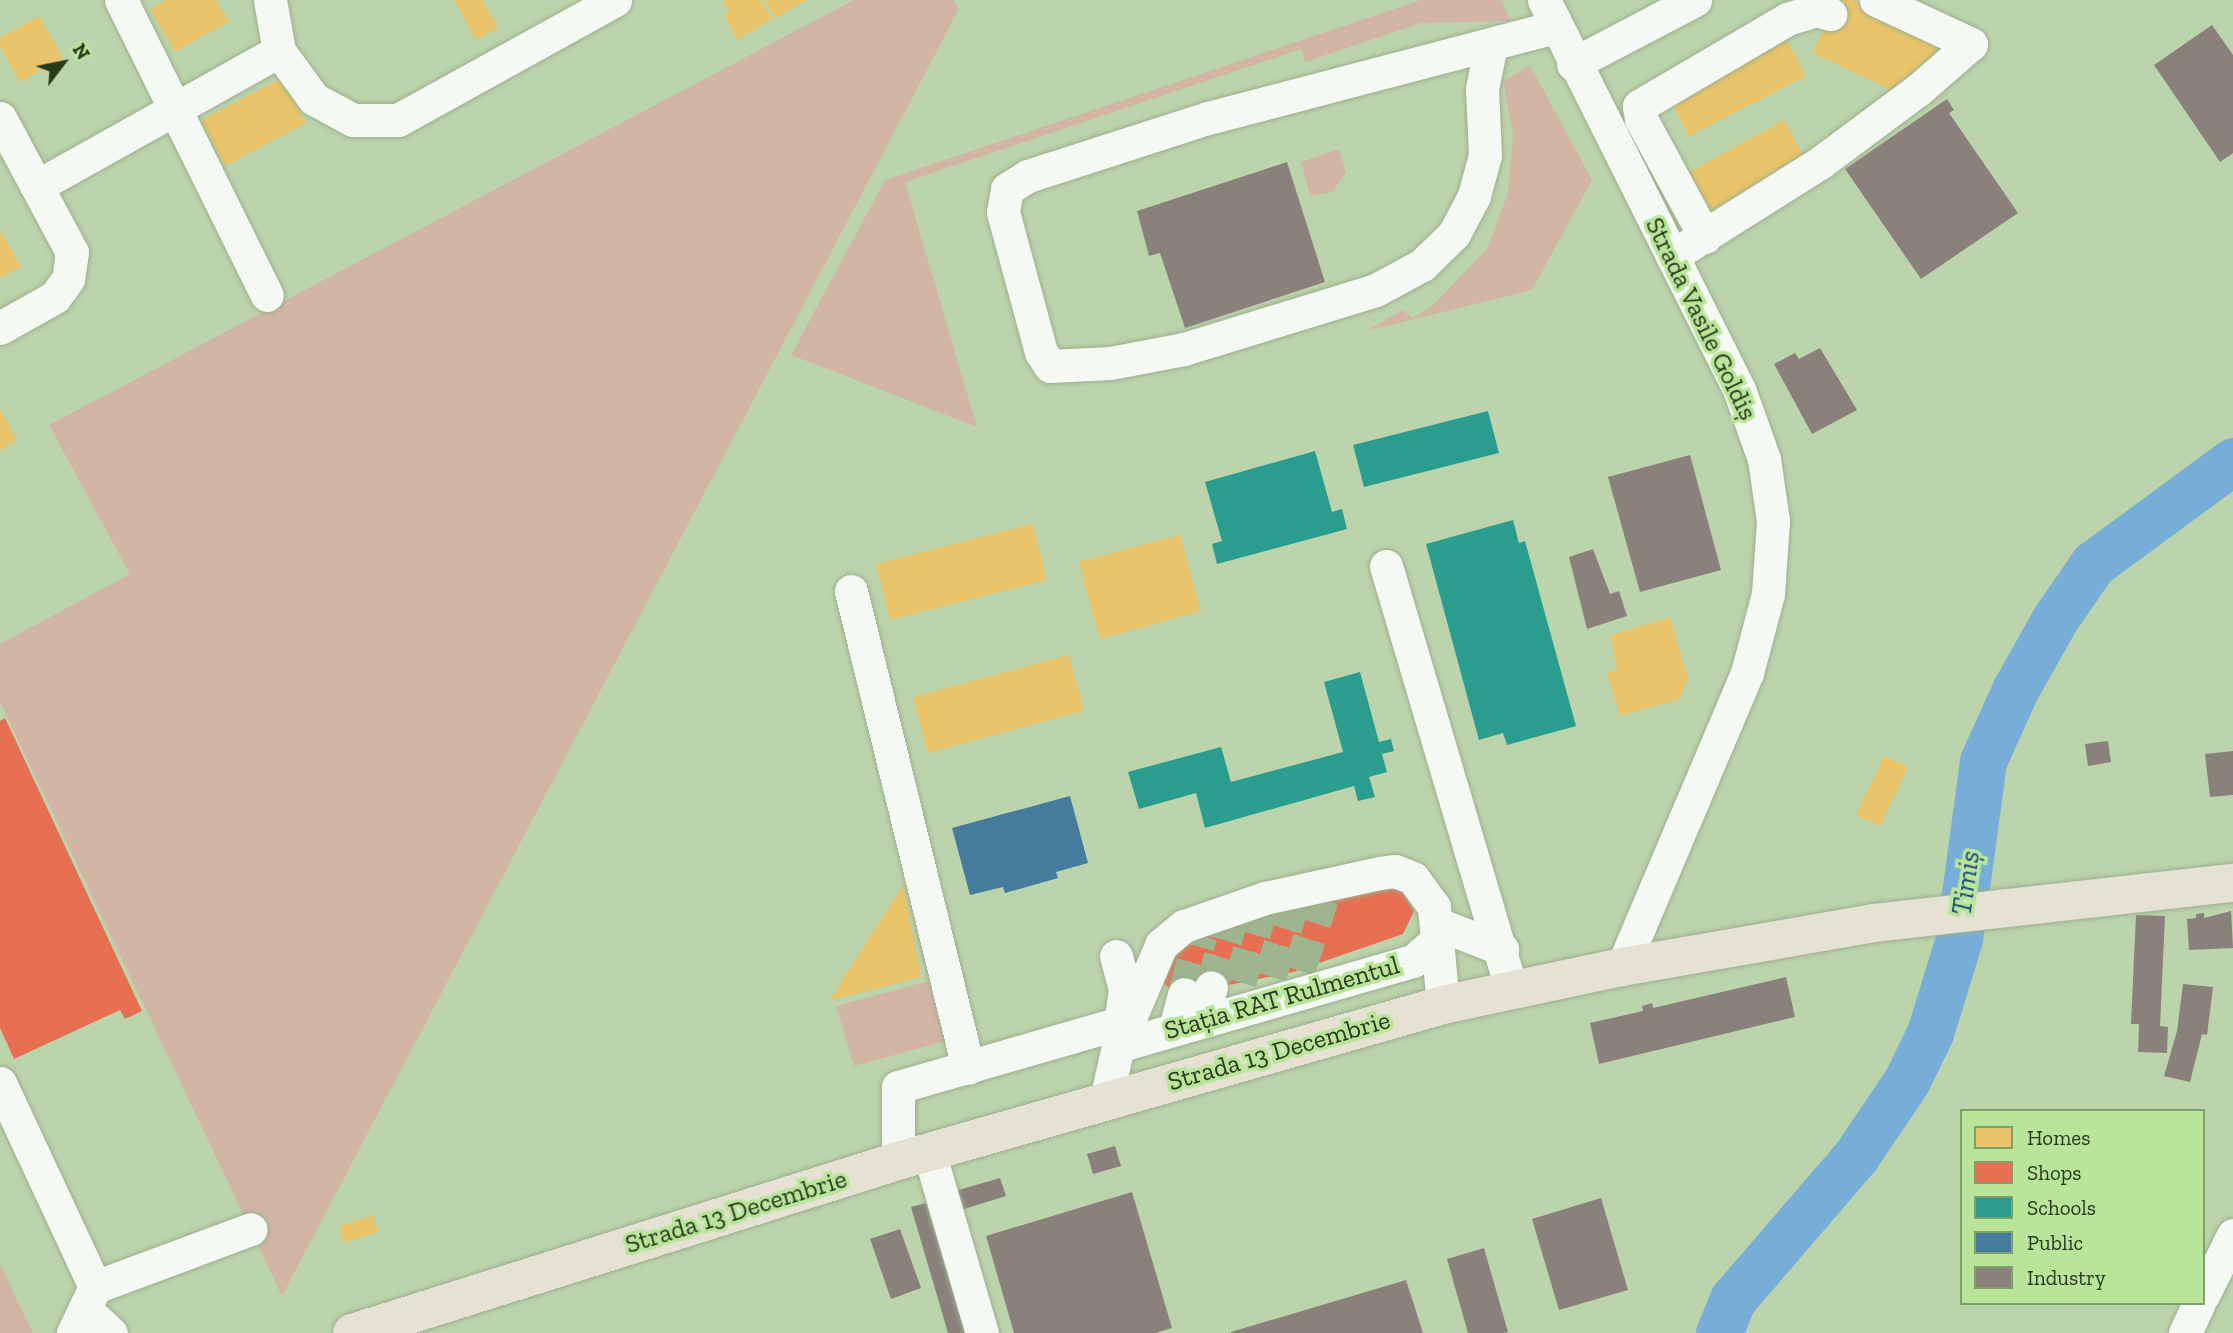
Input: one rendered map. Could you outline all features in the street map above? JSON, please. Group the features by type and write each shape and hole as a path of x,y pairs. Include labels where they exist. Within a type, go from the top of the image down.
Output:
{"main road":[{"name":"Strada 13 Decembrie","path":"352,1333 1106,1099 1443,1005 1622,967 1874,923 2066,905 2233,883"}],"street":[{"path":"121,0 267,295"},
{"path":"270,0 279,51 314,99 354,120 398,120 615,0"},
{"path":"1573,64 1695,0"},
{"path":"1672,256 1705,237 1918,90 1971,44 1876,0"},
{"path":"1705,237 1656,146 1639,106 1787,19 1815,10 1830,14"},
{"path":"1491,45 1482,89 1485,155 1474,196 1454,234 1422,265 1376,290 1184,349 1110,363 1050,366 1041,352 1003,212 1007,189 1028,176 1195,122 1491,45 1549,14"},
{"name":"Strada Vasile Goldiș","path":"1549,14 1740,392 1764,459 1773,521 1768,594 1747,673 1721,741 1622,967"},
{"path":"37,186 174,107 279,51"},
{"path":"0,118 72,252 68,279 55,297 0,328"},
{"path":"1626,164 1656,146"},
{"path":"1386,566 1502,949 1511,989"},
{"path":"851,591 968,1068"},
{"name":"Stația RAT Rulmentul","path":"1106,1099 1119,1035 1161,945 1184,926 1395,871 1423,888 1438,931 1443,1005"},
{"path":"1438,931 1502,949"},
{"name":"Stația RAT Rulmentul","path":"1119,1035 1237,997 1413,961 1438,931"},
{"path":"982,1333 914,1157 898,1087 968,1068 1119,1035 1125,989 1116,956"},
{"path":"0,1083 85,1310 111,1333"},
{"path":"85,1310 251,1229"},
{"path":"2205,1291 2233,1236"},
{"path":"2185,1333 2198,1305"}],"shaded area":[{"path":"854,0 953,0 959,9 282,1296 0,702 0,644 130,574 49,425"},
{"path":"1421,0 1501,0 1511,21 1421,23 1305,62 1301,49 905,182 977,427 791,355 885,180"},
{"path":"1530,65 1592,180 1532,290 1366,331 1403,310 1412,318 1432,306 1487,249 1508,193 1513,134 1503,82"},
{"path":"1339,149 1346,173 1332,192 1310,196 1301,162"},
{"path":"929,981 945,1041 854,1066 836,1006"},
{"path":"0,1264 33,1333 0,1333"}],"building: Homes":[{"path":"166,0 216,0 229,21 175,52 150,9"},
{"path":"454,0 482,0 498,28 476,40"},
{"path":"761,0 772,19 737,40 724,15 729,12 723,2"},
{"path":"765,0 807,0 775,18"},
{"path":"1836,0 1853,0 1952,46 1895,92 1813,53"},
{"path":"39,16 63,58 20,82 0,47 0,38"},
{"path":"1786,38 1806,76 1689,136 1669,98"},
{"path":"282,78 306,123 225,166 201,120"},
{"path":"1784,120 1808,164 1704,221 1680,177"},
{"path":"0,230 21,267 0,278"},
{"path":"0,409 17,440 0,450"},
{"path":"1033,524 1047,580 890,620 876,564"},
{"path":"1180,535 1201,611 1100,639 1079,562"},
{"path":"1670,617 1688,678 1680,699 1620,716 1607,673 1617,670 1610,636"},
{"path":"1069,655 1084,711 928,753 913,697"},
{"path":"1884,756 1908,767 1880,826 1856,815"},
{"path":"903,885 921,977 833,1000 831,998"},
{"path":"373,1215 378,1232 344,1243 339,1226"}],"building: Shops":[{"path":"5,718 142,1011 125,1019 120,1010 14,1059 0,1028 0,721"},
{"path":"1390,887 1401,890 1414,911 1403,934 1293,972 1179,995 1159,980 1165,949 1276,908"}],"building: Schools":[{"path":"1488,411 1499,453 1364,487 1353,445"},
{"path":"1315,451 1332,512 1342,509 1347,529 1217,564 1212,544 1222,541 1205,482"},
{"path":"1513,520 1519,543 1525,541 1576,726 1507,745 1503,733 1479,740 1426,544"},
{"path":"1360,672 1379,742 1391,739 1394,751 1382,754 1387,772 1369,777 1375,797 1358,801 1354,786 1205,828 1196,793 1139,809 1128,772 1221,747 1231,782 1343,752 1324,682"}],"building: Public":[{"path":"1070,796 1088,863 1056,872 1058,878 1005,893 1003,887 970,895 952,828"}],"building: Industry":[{"path":"2212,25 2233,55 2233,153 2220,162 2154,65"},
{"path":"1947,99 1954,110 1949,113 2018,213 1921,279 1845,169"},
{"path":"1287,162 1325,282 1185,328 1160,253 1149,256 1137,211"},
{"path":"1820,348 1857,410 1812,434 1774,364 1795,353 1799,359"},
{"path":"1690,455 1721,570 1640,592 1608,477"},
{"path":"1593,549 1610,594 1619,591 1627,616 1587,629 1569,557"},
{"path":"2108,741 2111,762 2088,766 2085,744"},
{"path":"2233,751 2233,795 2210,797 2205,754"},
{"path":"2231,911 2233,948 2189,950 2187,919 2196,918 2196,914 2204,913 2204,918"},
{"path":"2136,915 2165,916 2160,1026 2168,1027 2167,1053 2138,1052 2139,1024 2131,1024"},
{"path":"1786,977 1795,1017 1599,1064 1590,1023 1643,1011 1642,1006 1652,1003 1653,1008"},
{"path":"2183,984 2213,987 2207,1035 2202,1034 2190,1082 2164,1076 2177,1031"},
{"path":"1115,1146 1121,1166 1093,1174 1087,1154"},
{"path":"1000,1178 1006,1196 961,1210 955,1191"},
{"path":"1132,1192 1172,1328 1155,1333 1014,1333 986,1236"},
{"path":"1601,1198 1628,1290 1559,1310 1532,1219"},
{"path":"926,1203 965,1333 948,1333 911,1207"},
{"path":"900,1229 921,1288 891,1299 870,1239"},
{"path":"1484,1248 1508,1332 1468,1333 1447,1259"},
{"path":"1406,1280 1423,1333 1231,1333 1231,1332"}],"waterway":[{"name":"Timiș","path":"1719,1333 1733,1299 1856,1156 1906,1082 1930,1033 1959,939 1983,761 2015,690 2055,619 2093,564 2233,461"}],"tunnel":[{"path":"1299,970 1322,899"},
{"path":"1270,976 1293,904"},
{"path":"1240,982 1260,913"},
{"path":"1211,988 1230,925"},
{"path":"1184,994 1201,935"}]}
